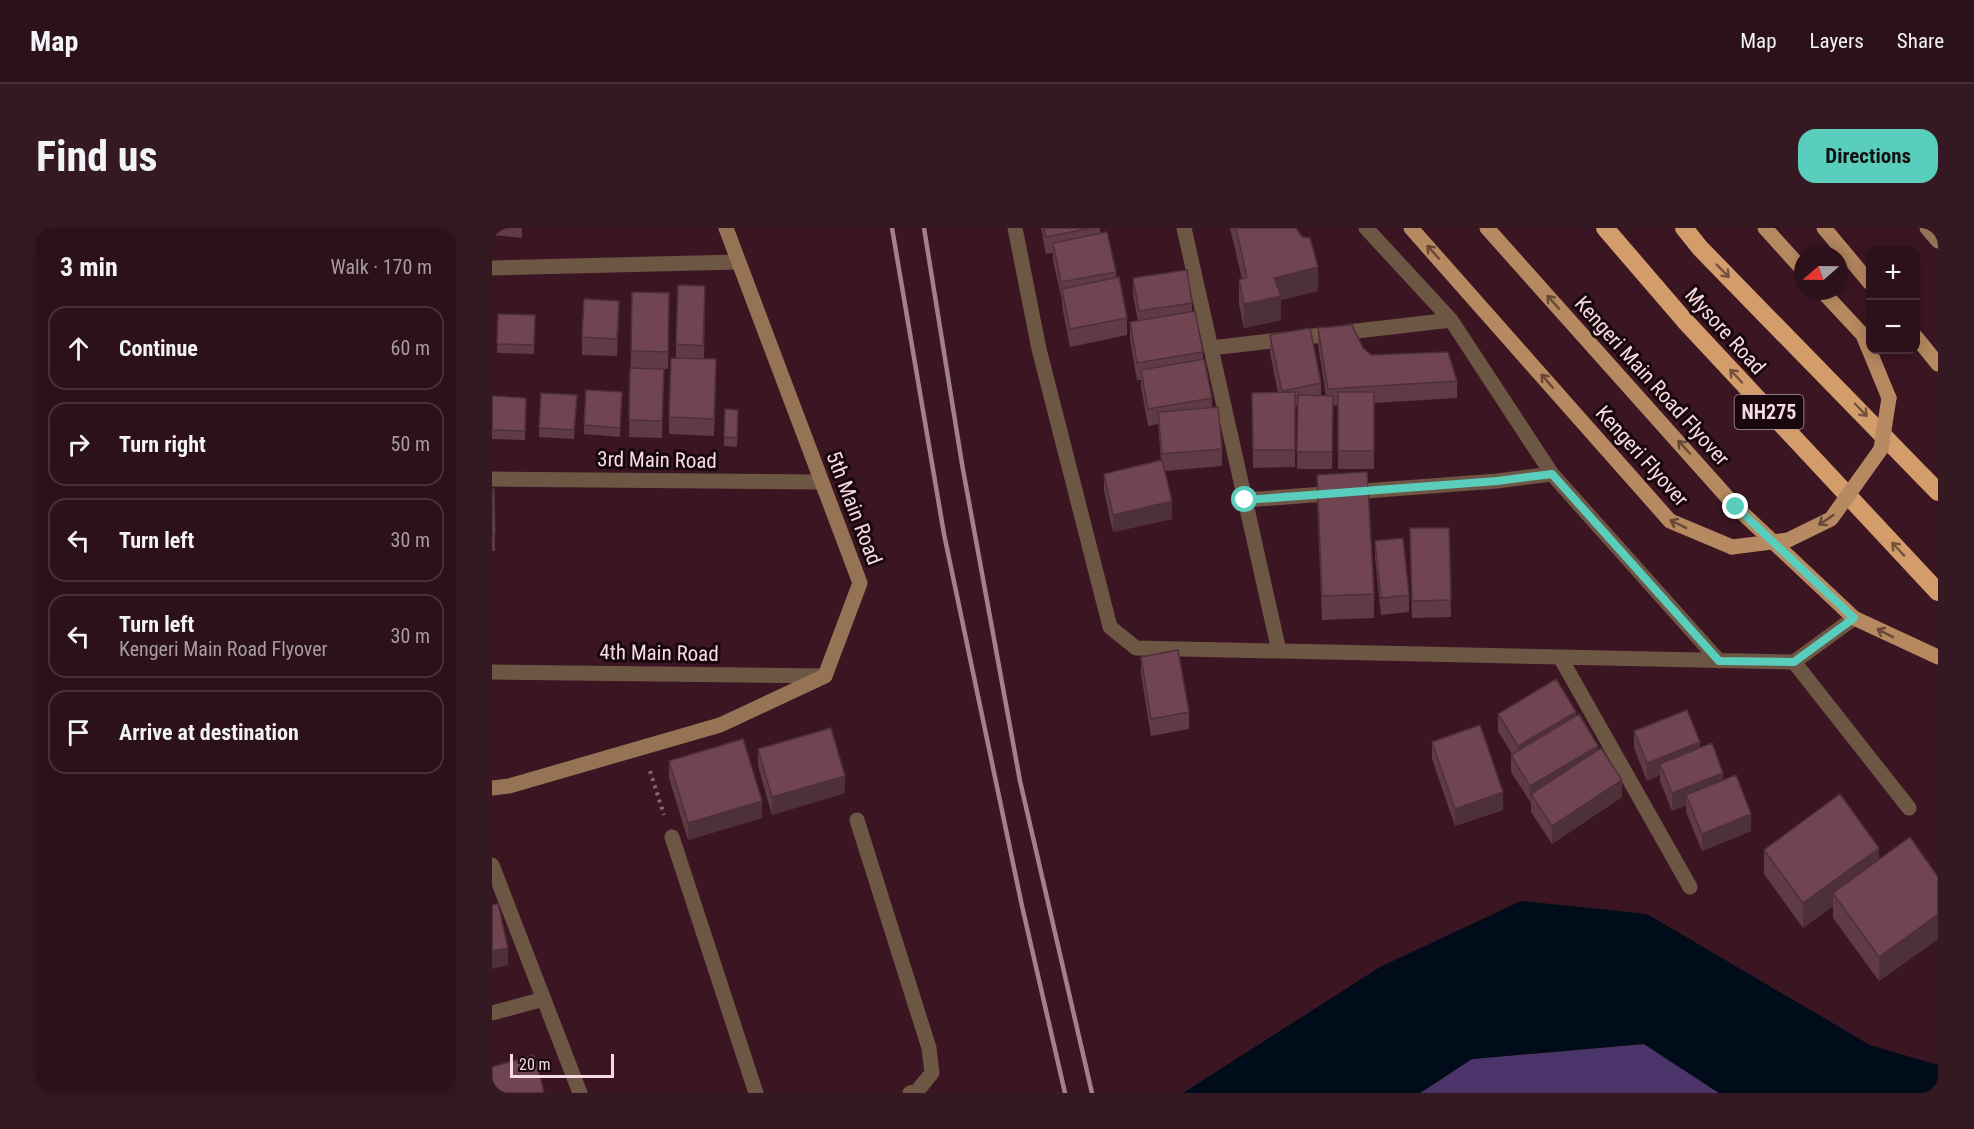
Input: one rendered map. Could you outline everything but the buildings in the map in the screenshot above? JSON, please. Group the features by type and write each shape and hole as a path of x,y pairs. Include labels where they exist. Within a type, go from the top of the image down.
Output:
{"highway":[{"name":"Mysore Road","path":"1605,228 1685,321 1938,592"},
{"name":"Mysore Road","path":"1684,228 1700,248 1859,408 1938,492"}],"main road":[{"name":"Kengeri Flyover","path":"1412,228 1670,521 1732,547 1788,540 1831,519 1881,449 1889,398 1863,335 1830,300"},
{"name":"Kengeri Main Road Flyover","path":"1487,228 1736,507 1854,618 1938,657"},
{"path":"1765,228 1794,260"},
{"path":"1824,228 1866,278"},
{"path":"1920,342 1938,364"}],"street":[{"name":"5th Main Road","path":"726,228 860,583 825,676"},
{"path":"1015,228 1039,349 1110,627 1136,648 1794,662 1854,618"},
{"path":"1184,228 1279,651"},
{"path":"1366,228 1451,320 1552,474 1719,661"},
{"path":"1927,228 1938,241"},
{"path":"492,268 738,262"},
{"path":"1210,348 1451,320"},
{"path":"1245,500 1497,481 1552,474"},
{"name":"3rd Main Road","path":"492,479 822,483"},
{"path":"1560,657 1690,886"},
{"path":"1794,662 1909,808"},
{"name":"4th Main Road","path":"492,672 825,676"},
{"path":"492,788 720,725 825,676"},
{"path":"857,820 928,1048 932,1073 917,1091 910,1093"},
{"path":"672,837 756,1093"},
{"path":"492,865 580,1093"},
{"path":"492,1013 544,999"}],"path":[{"path":"642,747 672,837"}],"shaded area":[{"path":"1644,1044 1719,1093 1420,1093 1472,1059"}],"water":[{"path":"1521,901 1647,914 1870,1045 1938,1065 1938,1093 1719,1093 1644,1044 1472,1059 1420,1093 1183,1093 1380,967"}],"railway":[{"path":"892,228 944,534 1022,906 1065,1093"},
{"path":"924,228 962,464 1020,781 1092,1093"}],"route":[{"path":"1245,500 1497,481 1552,474 1719,661 1794,662 1854,618 1736,507"}]}
